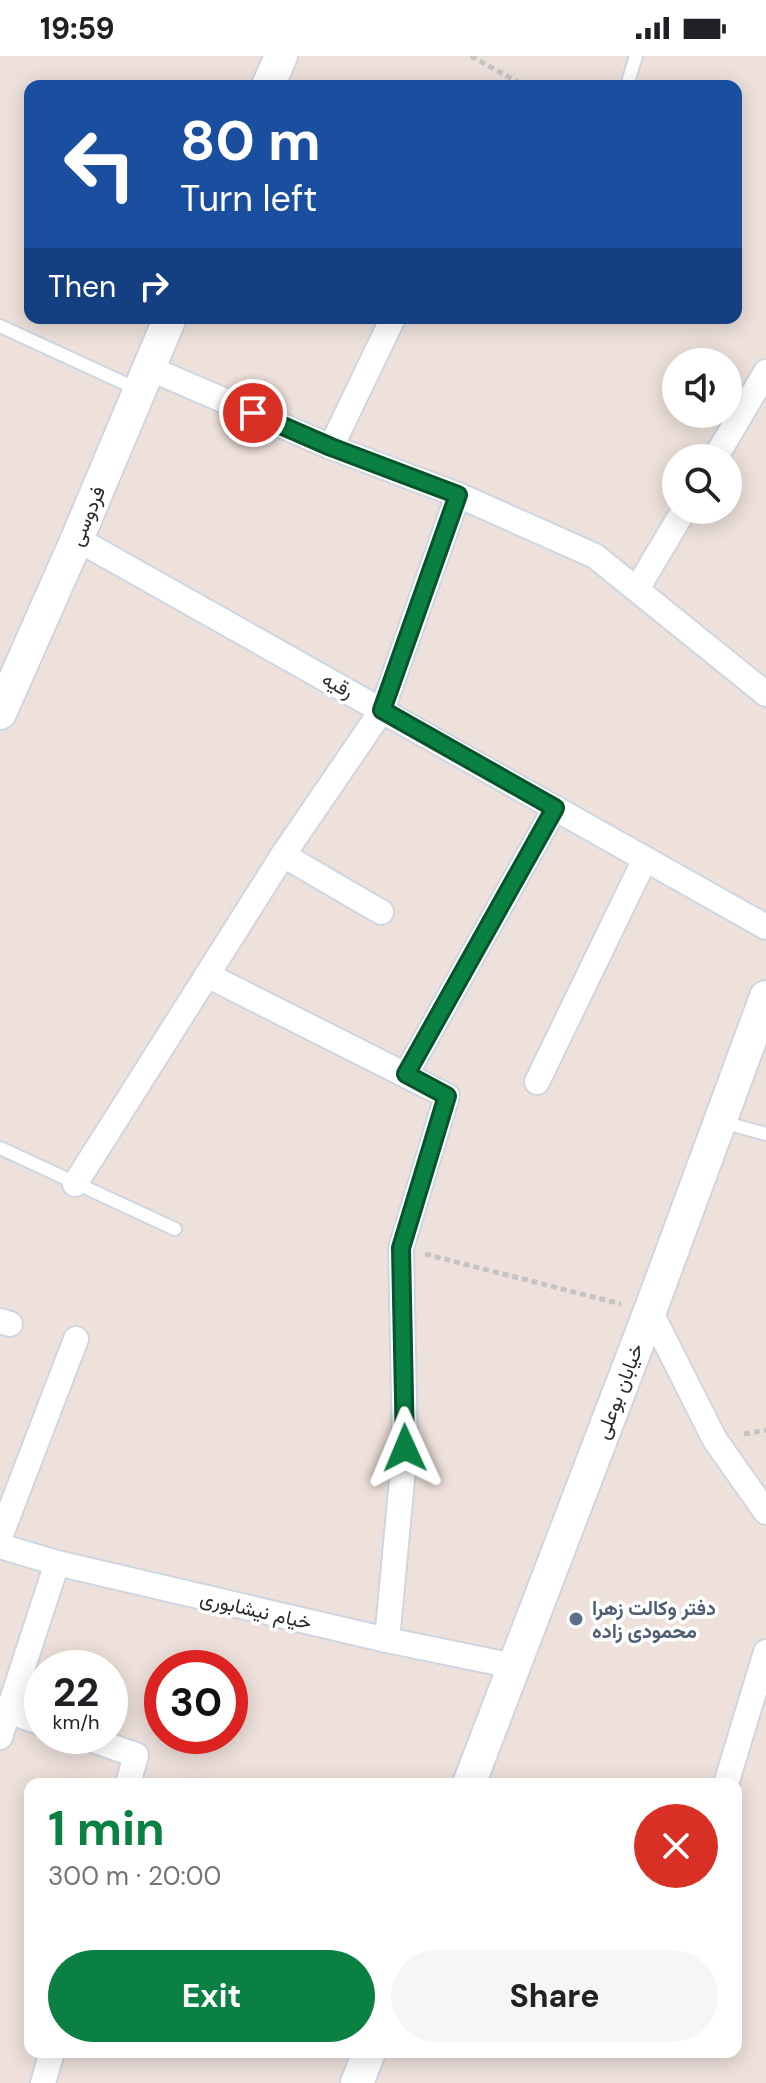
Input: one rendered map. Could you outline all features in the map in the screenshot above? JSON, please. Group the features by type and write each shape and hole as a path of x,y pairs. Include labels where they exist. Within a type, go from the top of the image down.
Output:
{"main road":[{"path":"271,80 281,56"},
{"name":"فردوسی","path":"3,694 77,539 167,324"},
{"name":"خیابان بوعلی","path":"471,1778 766,997"},
{"path":"357,2083 367,2058"}],"street":[{"path":"331,447 390,324"},
{"path":"723,444 766,372"},
{"path":"144,380 458,495 595,556 766,694"},
{"path":"75,1184 283,855 382,710 458,495"},
{"path":"637,589 676,524"},
{"name":"رقیه","path":"77,539 766,927"},
{"path":"406,1074 555,808"},
{"path":"283,855 381,912"},
{"path":"537,1082 645,859"},
{"path":"207,975 447,1096 401,1248 405,1448 387,1640"},
{"path":"650,1311 715,1440 766,1512"},
{"path":"0,1537 76,1339"},
{"name":"خیام نیشابوری","path":"0,1546 57,1563 387,1640 514,1666"},
{"path":"0,1737 4,1709 57,1563"},
{"path":"728,1778 766,1652"},
{"path":"4,1709 24,1716"},
{"path":"128,1752 136,1755 130,1778"},
{"path":"43,2083 50,2058"}],"lane":[{"path":"629,79 636,56"},
{"path":"0,326 144,380"},
{"path":"720,1121 766,1134"},
{"path":"0,1148 175,1229"}],"path":[{"path":"471,56 514,80"},
{"path":"401,1248 650,1311"}],"place":[{"name":"دفتر وکالت زهرا محمودی زاده","path":"576,1619"}],"route":[{"path":"253,413 331,447 458,495 382,710 555,808 406,1074 447,1096 401,1248 405,1448"}]}
